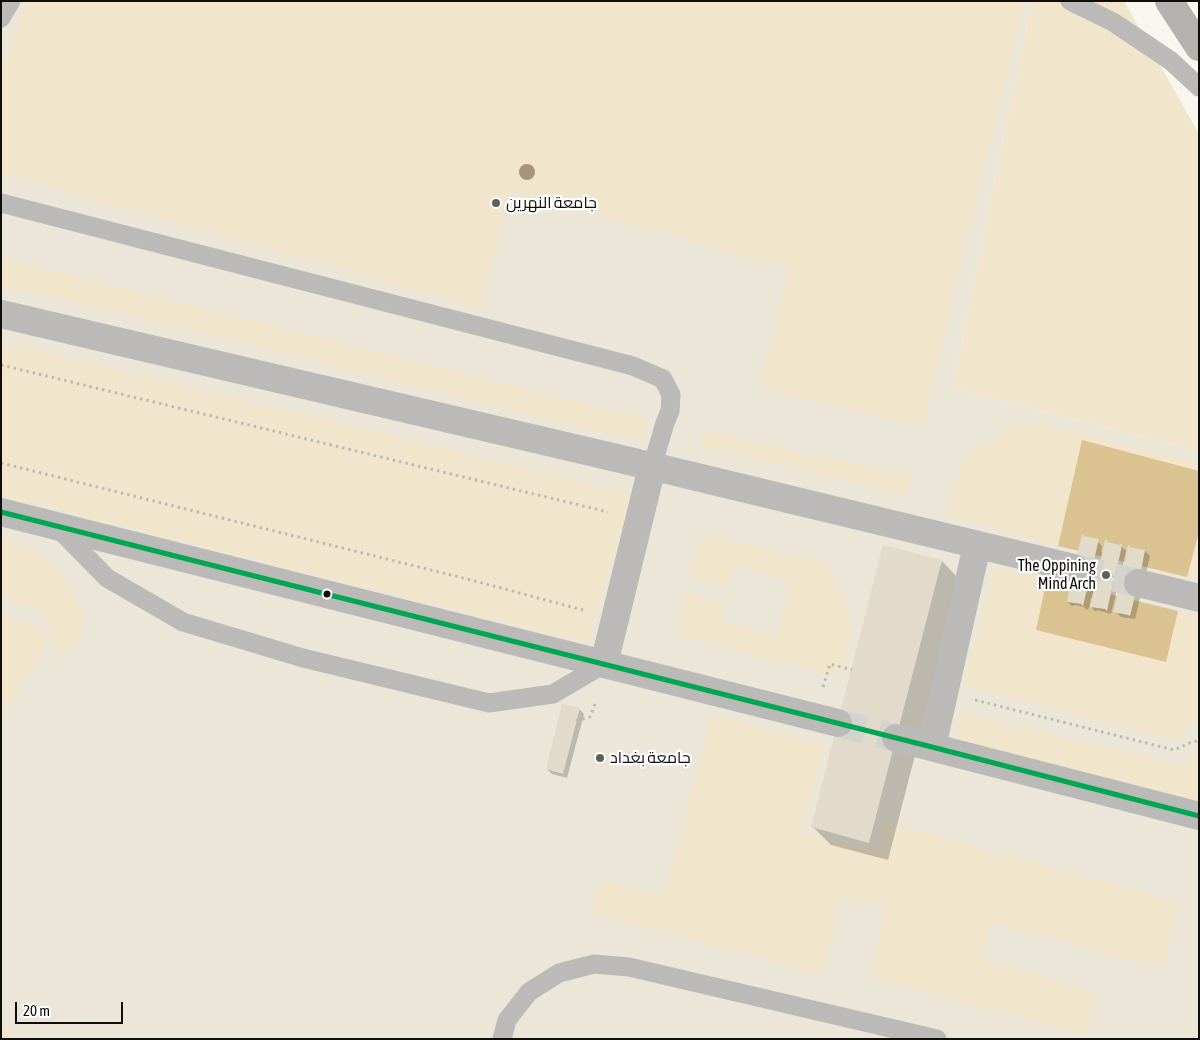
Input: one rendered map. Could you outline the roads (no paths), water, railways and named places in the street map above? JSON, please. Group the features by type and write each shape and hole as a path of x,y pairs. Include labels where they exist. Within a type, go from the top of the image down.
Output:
{"main road":[{"path":"1169,1 1199,47"}],"street":[{"path":"1,314 1074,568"},
{"path":"604,664 652,467"},
{"path":"1,512 838,723"},
{"path":"932,747 976,545"},
{"path":"1138,584 1199,598"},
{"path":"896,738 1199,816"}],"lane":[{"path":"1,18 11,1"},
{"path":"1070,1 1113,22 1170,61 1199,87"},
{"path":"1,203 633,366 663,379 671,394 670,411 652,467"},
{"path":"56,526 107,578 183,622 304,658 489,703 553,694 604,664"},
{"path":"502,1039 507,1020 529,992 559,973 594,964 629,967 937,1039"}],"tunnel":[{"path":"1074,568 1138,583"},
{"path":"838,723 896,738"}],"place":[{"name":"جامعة النهرين","path":"496,203"},
{"name":"The Oppining Mind Arch","path":"1106,575"},
{"name":"جامعة بغداد","path":"600,758"}]}
